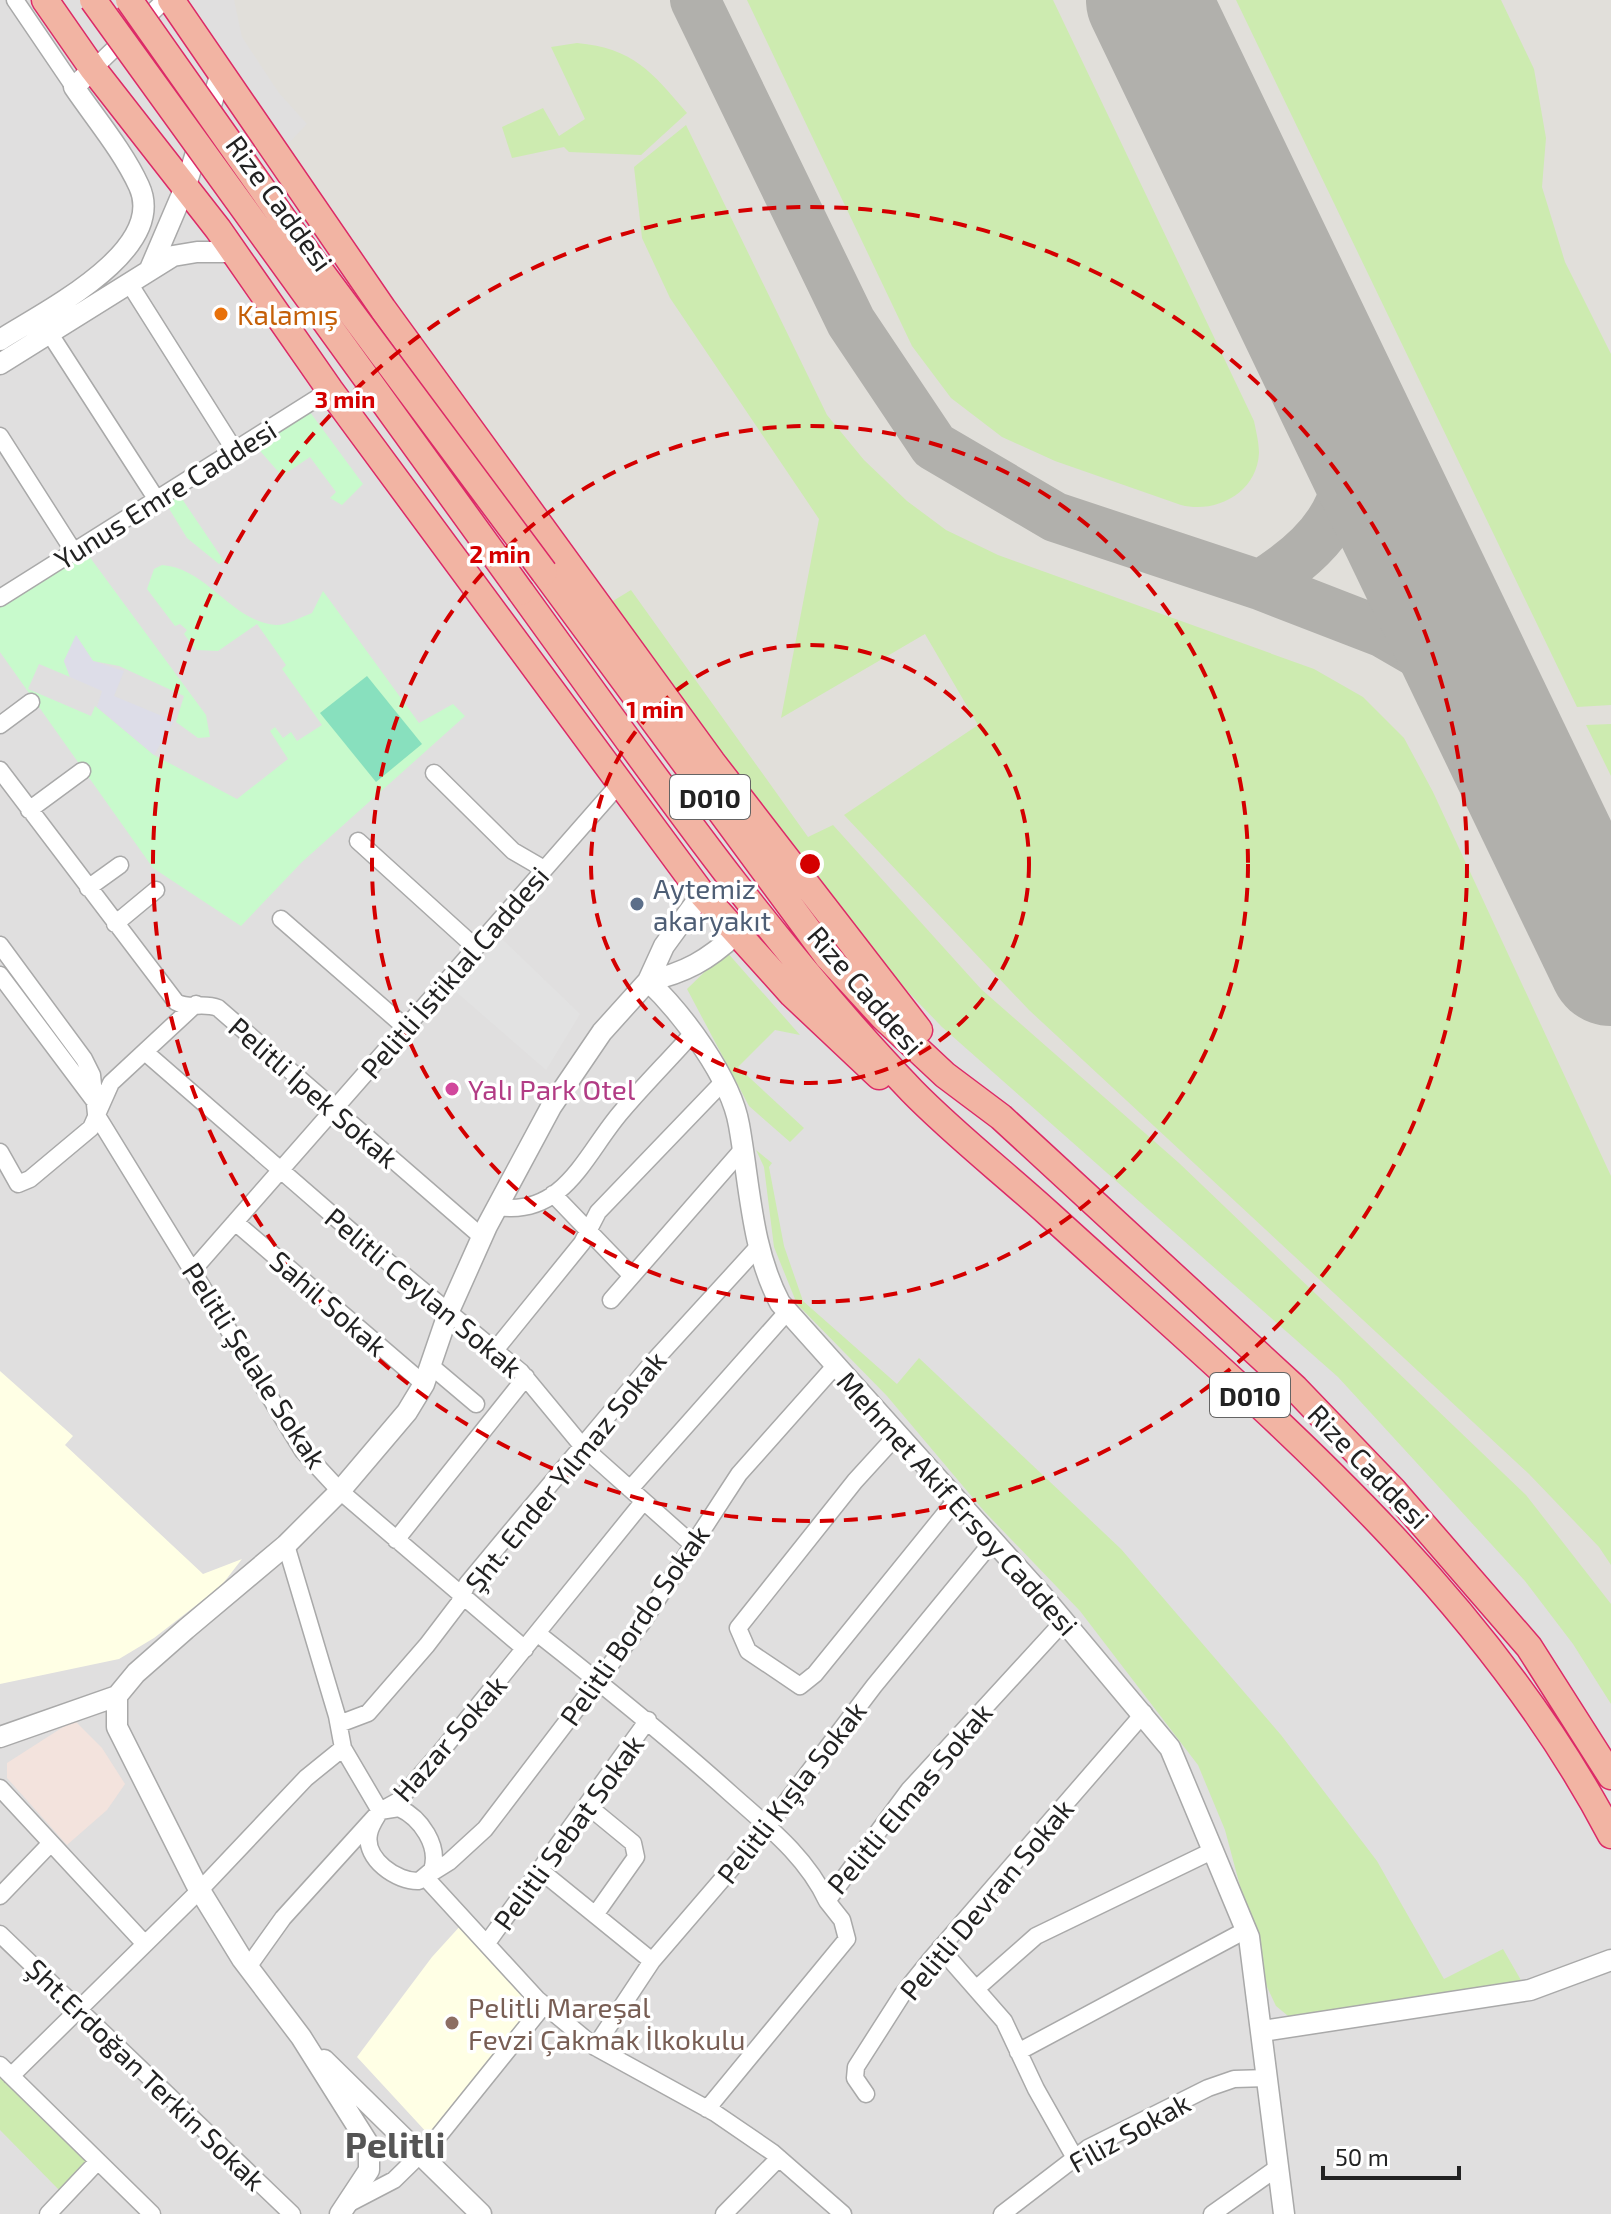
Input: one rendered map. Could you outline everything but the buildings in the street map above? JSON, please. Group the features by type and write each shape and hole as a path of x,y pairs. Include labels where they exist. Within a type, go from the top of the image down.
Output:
{"highway":[{"path":"45,0 84,78 113,93 186,185 330,390 702,894 792,994 938,1130 997,1166"},
{"name":"Rize Caddesi","path":"93,0 757,914 915,1093 1293,1433 1425,1570 1503,1668 1589,1793 1611,1835"},
{"name":"Rize Caddesi","path":"129,0 324,276 828,957 914,1046 1001,1117 1295,1388 1393,1490 1529,1647 1611,1776"},
{"path":"171,0 383,309 739,798 900,1010 1001,1117"},
{"path":"157,148 177,150 200,141"}],"street":[{"path":"0,340 98,278 116,262 137,229 141,214 140,188 84,78 15,0"},
{"path":"84,78 165,0"},
{"path":"113,93 111,64 121,42"},
{"path":"150,269 186,185 221,73"},
{"path":"0,364 173,256 197,252 235,252"},
{"path":"129,283 235,451"},
{"path":"50,334 157,500"},
{"name":"Yunus Emre Caddesi","path":"0,598 330,390"},
{"path":"0,436 74,552"},
{"path":"0,725 31,702"},
{"name":"Pelitli İpek Sokak","path":"0,770 176,1002 187,1007 196,1004 218,1008 482,1237"},
{"path":"29,810 82,771"},
{"path":"434,773 513,851 544,869"},
{"name":"Pelitli İstiklal Caddesi","path":"193,1270 621,782"},
{"path":"358,841 475,947"},
{"path":"88,888 120,865"},
{"path":"115,924 156,890"},
{"path":"0,1737 117,1696 136,1673 286,1545 340,1491 407,1412 427,1375 449,1311 482,1237 574,1070 602,1032 648,981 664,946 702,894"},
{"path":"281,919 405,1027"},
{"path":"648,981 678,975 707,960 736,934"},
{"name":"Pelitli Şelale Sokak","path":"0,945 84,1059 92,1075 94,1106"},
{"name":"Pelitli Şelale Sokak","path":"0,975 94,1106 303,1451 340,1491 525,1649"},
{"name":"Mehmet Akif Ersoy Caddesi","path":"648,981 693,1033 722,1083 739,1121 758,1247 768,1279 787,1312 1064,1621 1144,1713 1170,1748 1246,1930 1263,2031 1284,2214"},
{"path":"18,1184 63,1154 91,1128 94,1106 111,1083 196,1004"},
{"path":"498,1207 516,1210 530,1207 572,1180 619,1113 693,1033"},
{"name":"Pelitli Ceylan Sokak","path":"145,1052 280,1170 496,1349 526,1377 583,1447 692,1544"},
{"path":"496,1349 582,1243 598,1212 722,1083"},
{"path":"611,1300 742,1150"},
{"path":"0,1152 18,1184"},
{"path":"0,1177 18,1184"},
{"path":"553,1194 632,1276"},
{"name":"Sahil Sokak","path":"235,1222 427,1375 476,1404"},
{"name":"Şht. Ender Yılmaz Sokak","path":"339,1724 368,1713 427,1645 475,1574 652,1363 758,1247"},
{"path":"630,1489 787,1312"},
{"name":"Pelitli Bordo Sokak","path":"425,1877 449,1862 485,1829 642,1623 739,1474 835,1366"},
{"path":"396,1540 526,1377"},
{"path":"897,1435 855,1481 738,1628 748,1651 800,1686 815,1674 956,1500"},
{"name":"Hazar Sokak","path":"248,1967 283,1918 380,1811 398,1801 643,1502"},
{"name":"Pelitli Kışla Sokak","path":"595,2047 652,1961 768,1826 874,1686 993,1541"},
{"path":"286,1545 339,1724 343,1748 380,1811"},
{"name":"Pelitli Elmas Sokak","path":"537,1633 648,1720 768,1826 807,1866 827,1901 909,1790 1064,1621"},
{"path":"117,1696 117,1727 200,1890 248,1967 301,2037 369,2145 369,2170 343,2209"},
{"name":"Pelitli Devran Sokak","path":"866,2094 855,2078 856,2067 902,1995 1144,1713"},
{"name":"Pelitli Sebat Sokak","path":"487,1943 648,1720"},
{"path":"152,2214 6,2071 77,2011 200,1890 306,1778 343,1748"},
{"path":"0,1788 145,1944"},
{"path":"588,1806 633,1843 636,1857 595,1915"},
{"path":"399,1808 406,1811 427,1835 436,1855 432,1870 425,1877 410,1881 399,1878 373,1854 368,1836 380,1811 399,1808"},
{"path":"0,1896 51,1843"},
{"path":"977,1988 1036,1936 1214,1850"},
{"path":"541,1871 652,1961"},
{"path":"425,1877 544,2005 595,2047 707,2109 779,2158 843,2214"},
{"path":"707,2109 847,1939 842,1920 827,1901"},
{"path":"1018,2052 1246,1930"},
{"name":"Şht.Erdoğan Terkin Sokak","path":"0,1934 292,2214"},
{"path":"940,1948 1004,2021 1075,2158"},
{"path":"1263,2031 1460,2002 1560,1982 1611,1960"},
{"path":"343,2209 394,2180 420,2156 544,2005"},
{"path":"301,2037 481,2214"},
{"name":"Filiz Sokak","path":"1002,2214 1075,2158 1208,2088 1234,2079 1268,2078"},
{"path":"724,2214 779,2158"},
{"path":"48,2214 98,2161"},
{"path":"1212,2214 1277,2168"}],"shaded area":[{"path":"0,0 1611,0 1611,2214 0,2214"},
{"path":"234,0 1611,0 1611,1704 1573,1644 1525,1581 1338,1377 942,1027 790,860 282,150 307,124 279,93 242,37"},
{"path":"76,635 93,661 124,671 114,696 174,721 154,755 97,707 102,691 70,677 64,661"},
{"path":"501,938 580,1014 546,1070 454,990"},
{"path":"0,1371 73,1436 65,1445 203,1574 242,1559 221,1586 154,1638 119,1659 0,1684"},
{"path":"74,1720 102,1748 125,1784 107,1810 67,1845 7,1778 7,1763"},
{"name":"Pelitli Mareşal Fevzi Çakmak İlkokulu","path":"462,1924 537,2002 429,2135 357,2057 432,1957"}],"green space":[{"path":"747,0 1053,0 1254,421 1259,453 1257,467 1243,489 1221,503 1194,507 1181,505 1055,461 1002,437 951,398 912,346"},
{"path":"1236,0 1501,0 1534,69 1546,138 1542,187 1565,262 1611,354 1611,705 1577,707"},
{"path":"577,43 613,50 640,64 687,113 641,155 569,152 564,147 512,158 502,127 543,108 559,136 585,119 551,47"},
{"path":"686,125 827,415 864,460 907,501 946,530 998,555 1314,669 1363,697 1404,738 1433,792 1611,1176 1611,1565 1599,1547 1529,1474 1029,1010 844,815 978,725 925,634 781,718 819,519 670,298 642,238 634,167"},
{"path":"307,408 363,484 342,505 330,498 336,492 310,457 282,476 254,444"},
{"path":"178,493 224,561 219,564 187,538 165,502"},
{"path":"86,552 206,715 210,737 198,738 176,722 184,696 119,666 93,661 76,636 64,661 70,677 39,664 28,689 91,716 95,706 154,755 237,799 288,759 270,731 275,727 283,738 291,732 297,741 322,725 282,669 286,665 257,624 218,651 196,650 184,634 187,630 180,624 175,626 147,589 154,569 162,565 193,575 246,615 276,625 312,613 323,591 419,723 453,704 465,716 302,862 241,926 153,868 0,652 0,604"},
{"path":"631,590 808,837 833,825 981,989 1179,1163 1526,1495 1611,1604 1611,1704 1573,1644 1525,1581 1338,1377 942,1027 881,964 608,604"},
{"path":"367,676 422,744 376,782 320,713"},
{"path":"1611,724 1611,776 1586,725"},
{"path":"726,951 800,1035 775,1030 738,1067 804,1128 790,1142 749,1106 687,989"},
{"path":"756,1150 772,1163 769,1167 784,1246 803,1301 897,1384 919,1358 1121,1549 1281,1735 1377,1861 1444,1979 1503,1949 1522,1982 1293,2020 1276,2006 1267,1987 1225,1830 1198,1765 1080,1611 984,1511 887,1396 797,1304 774,1247 764,1167"},
{"path":"0,2066 91,2161 61,2192 0,2130"}],"taxiway":[{"path":"695,0 851,322 934,446 1055,517 1260,585 1384,633 1441,666 1486,704"},
{"path":"1260,585 1301,556 1330,523 1347,484 1355,434"}],"runway":[{"path":"1148,0 1611,964"}],"place":[{"name":"Kalamış","path":"221,314"},
{"name":"Aytemiz akaryakıt","path":"637,904"},
{"name":"Yalı Park Otel","path":"452,1089"},
{"name":"Pelitli Mareşal Fevzi Çakmak İlkokulu","path":"452,2023"}],"district":[{"name":"Pelitli","path":"395,2143"}]}
